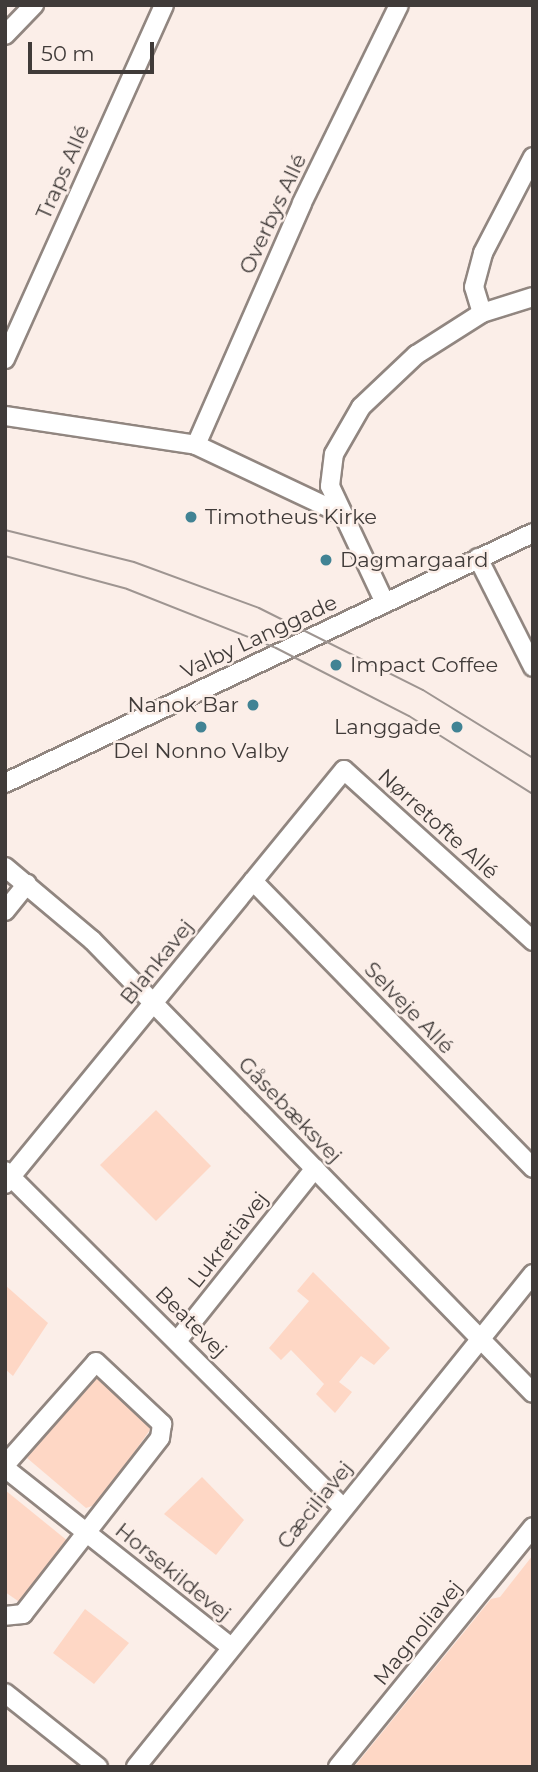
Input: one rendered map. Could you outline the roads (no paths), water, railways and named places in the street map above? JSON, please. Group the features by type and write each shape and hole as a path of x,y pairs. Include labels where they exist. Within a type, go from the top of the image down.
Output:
{"street":[{"path":"5,34 34,5"},
{"name":"Traps Allé","path":"5,359 164,5"},
{"name":"Overbys Allé","path":"196,445 297,214 399,5"},
{"path":"482,313 474,287 483,253 533,157"},
{"path":"385,603 340,513 330,486 334,454 361,407 416,355 482,313 533,297"},
{"path":"5,416 196,445 340,513"},
{"name":"Valby Langgade","path":"5,783 533,533"},
{"path":"478,558 533,667"},
{"name":"Blankavej","path":"7,1177 344,770"},
{"name":"Nørretofte Allé","path":"344,770 533,941"},
{"name":"Gåsebæksvej","path":"5,867 27,884 153,1002 533,1393"},
{"name":"Selveje Allé","path":"253,881 533,1168"},
{"path":"5,911 27,884"},
{"name":"Lukretiavej","path":"177,1341 315,1168"},
{"name":"Beatevej","path":"7,1177 177,1341 342,1507"},
{"name":"Cæciliavej","path":"136,1767 477,1337 533,1274"},
{"name":"Horsekildevej","path":"5,1616 23,1614 87,1532 162,1434 159,1418 107,1365 85,1367 5,1466 87,1532 231,1647"},
{"name":"Magnoliavej","path":"338,1767 533,1527"},
{"path":"5,1693 98,1767"}],"tram line":[{"path":"5,530 134,562 259,608 423,690 533,758"},
{"path":"5,556 127,589 276,648 409,716 533,794"}],"place":[{"name":"Timotheus Kirke","path":"191,517"},
{"name":"Dagmargaard","path":"326,560"},
{"name":"Impact Coffee","path":"336,665"},
{"name":"Nanok Bar","path":"253,705"},
{"name":"Del Nonno Valby","path":"201,727"},
{"name":"Langgade","path":"457,727"}]}
